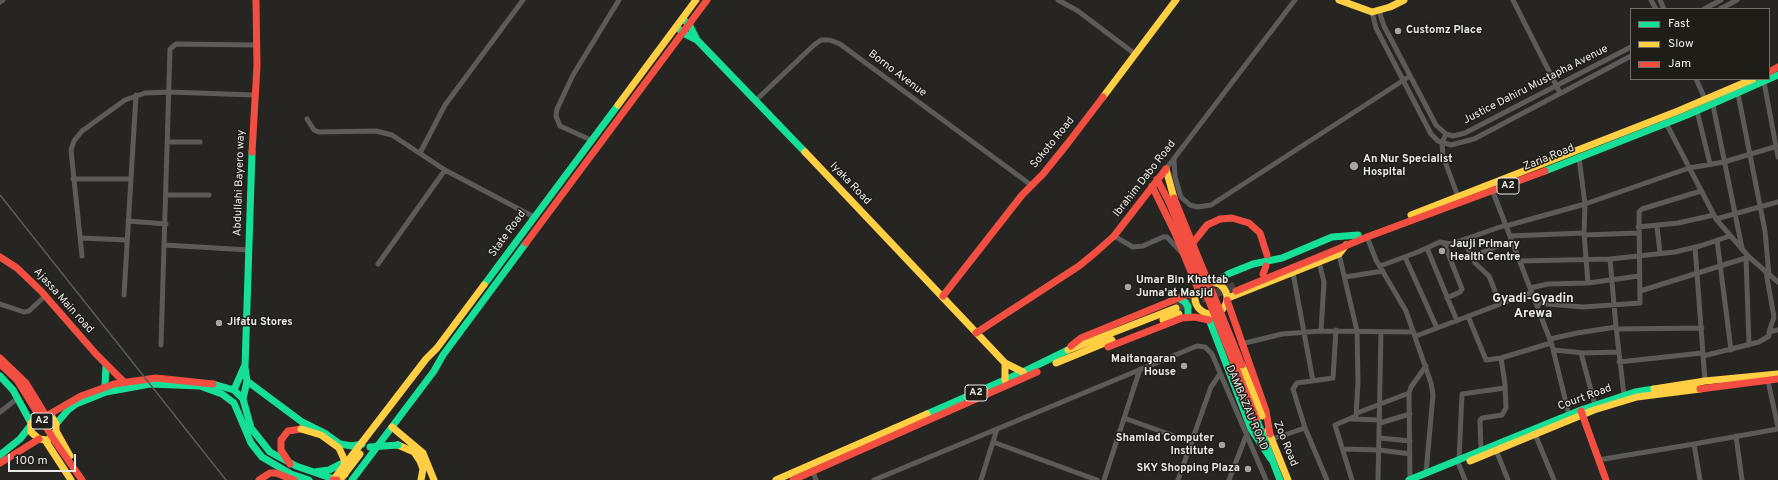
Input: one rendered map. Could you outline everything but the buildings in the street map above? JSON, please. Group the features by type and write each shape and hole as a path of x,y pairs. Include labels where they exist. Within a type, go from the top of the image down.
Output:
{"main road":[{"name":"Abdullahi Bayero way","path":"243,400 246,382 245,367 254,95 257,66 256,0"},
{"name":"State Road","path":"339,479 350,458 426,359 437,348 591,140 677,28 696,0"},
{"name":"State Road","path":"352,480 707,0"},
{"name":"Sokoto Road","path":"943,296 1031,185 1043,174 1068,143 1176,0"},
{"path":"1339,0 1376,11 1404,0"},
{"path":"683,19 690,24"},
{"name":"Iyaka Road","path":"690,24 697,40 943,296 1005,364"},
{"path":"677,28 683,33 697,40"},
{"name":"Zaria Road","path":"1751,80 1458,197 1358,235 1263,274 1235,288 1367,237 1493,192 1713,105 1769,80"},
{"path":"1166,169 1172,200 1259,417"},
{"name":"Ibrahim Dabo Road","path":"976,333 1079,266 1114,236 1166,169"},
{"path":"1155,182 1172,200 1192,244 1259,417"},
{"path":"1155,182 1197,291 1195,300 1197,306 1208,317 1251,430 1271,459"},
{"path":"1192,244 1207,225 1220,219 1232,218 1249,222 1260,233 1267,255"},
{"path":"1066,354 1080,338 1197,291 1204,284 1216,283 1228,274 1253,264 1282,258 1332,237 1358,235"},
{"path":"1228,299 1339,254 1346,245"},
{"name":"Ajassa Main road","path":"0,257 17,268 45,296 106,365 124,382"},
{"path":"1263,274 1266,266"},
{"path":"1216,283 1226,290 1241,344 1266,411 1271,437"},
{"path":"1179,298 1185,302 1188,307 1188,317"},
{"path":"1066,354 1081,356 1169,322 1188,317 1208,317 1218,313 1226,306 1228,299"},
{"name":"A2","path":"776,480 1066,354 1178,311"},
{"path":"339,479 370,447 437,348"},
{"name":"A2","path":"793,480 1021,380 1066,354"},
{"path":"339,479 443,355"},
{"name":"A2","path":"0,358 26,383 47,415"},
{"name":"A2","path":"0,364 21,385 54,440 82,480"},
{"path":"1005,380 1005,364 1024,372"},
{"path":"105,386 106,365"},
{"path":"234,390 245,367"},
{"name":"A2","path":"0,369 22,394 44,432 76,480"},
{"name":"Court Road","path":"1417,478 1496,450 1535,434 1595,405 1624,395 1705,381 1778,374"},
{"name":"A2","path":"0,376 18,398 31,424"},
{"name":"Court Road","path":"1459,462 1481,451 1569,415 1638,396 1778,379"},
{"path":"0,455 20,439 37,416 47,415 68,402 105,386 124,382 197,380 226,386 234,390 243,400 251,428 270,452 290,464 339,479"},
{"path":"0,463 42,440 52,438 56,428 68,410 86,399 114,390 156,381 200,386 222,394 234,403 251,443 262,457 287,472 309,480"},
{"path":"246,382 302,422 326,434 340,444 352,446 362,444"},
{"path":"1582,412 1606,480"},
{"path":"47,415 56,428"},
{"name":"Zoo Road","path":"1259,417 1271,437 1288,480"},
{"name":"Zoo Road","path":"1259,417 1271,459 1280,480"},
{"path":"31,424 33,435 42,440"},
{"path":"392,427 423,453 428,462 434,480"},
{"name":"A2","path":"56,428 86,480"},
{"path":"290,464 281,450 280,440 288,431 301,429 321,435 339,448 344,459 339,479"},
{"name":"A2","path":"42,440 72,480"},
{"path":"370,447 384,444 398,445 414,452 424,469 421,480"},
{"path":"314,472 334,468 350,458"},
{"path":"259,480 270,473 276,473 294,480"}],"street":[{"path":"420,153 445,105 523,0"},
{"path":"591,140 560,126 556,116 557,109 573,75 619,0"},
{"path":"1058,0 1078,11 1136,54"},
{"name":"Ibrahim Dabo Road","path":"1166,169 1294,0"},
{"path":"1513,0 1560,93"},
{"path":"1706,8 1721,0"},
{"path":"1722,8 1737,0"},
{"path":"1376,11 1436,125 1446,134 1442,143 1446,166 1458,197"},
{"path":"1376,11 1376,28 1402,80 1432,134 1442,143 1451,145 1474,139 1630,57"},
{"name":"Borno Avenue","path":"755,101 814,45 821,40 830,40 840,44 1031,185"},
{"path":"161,345 166,224 170,50 172,46 176,44 256,45"},
{"name":"Justice Dahiru Mustapha Avenue","path":"1446,134 1459,136 1630,48"},
{"path":"1174,159 1175,177 1181,197 1190,205 1197,207 1212,205 1410,76"},
{"path":"1696,80 1705,99"},
{"path":"1764,82 1778,157"},
{"path":"82,256 71,150 74,141 82,131 125,100 145,93 169,92 254,95"},
{"path":"1619,362 1703,355 1749,345 1769,336 1774,317 1760,207 1751,154 1738,94"},
{"path":"124,295 136,95"},
{"path":"1713,105 1742,249"},
{"path":"1697,111 1710,164"},
{"path":"307,119 314,130 320,132 376,131 392,135 445,170 534,217"},
{"path":"1666,123 1715,217 1748,257 1778,282"},
{"path":"168,142 200,142"},
{"path":"1380,266 1440,242 1450,244 1506,226 1585,204 1689,168 1724,162 1777,146"},
{"path":"1579,158 1585,204 1584,234 1588,283"},
{"path":"378,264 445,170"},
{"path":"73,179 131,179"},
{"path":"1536,303 1583,307 1640,303 1638,227 1640,210 1701,191"},
{"path":"1493,192 1551,341 1569,415"},
{"path":"166,195 210,195"},
{"path":"1638,227 1657,226 1735,214 1778,202"},
{"path":"128,221 166,224"},
{"path":"1657,226 1660,253"},
{"path":"1472,256 1511,239 1584,234 1638,233"},
{"path":"1114,236 1134,247 1143,246 1163,237 1167,237 1185,257"},
{"path":"1520,261 1610,259 1638,256 1695,247 1730,236"},
{"path":"1367,237 1380,266 1406,311 1426,366 1433,396 1417,478"},
{"path":"81,238 127,240"},
{"path":"1464,240 1475,263 1489,276 1500,304"},
{"path":"1717,240 1731,350"},
{"path":"1444,243 1462,289 1460,292 1447,298"},
{"path":"165,245 249,250"},
{"path":"1695,247 1705,381"},
{"path":"1426,248 1457,320"},
{"path":"1339,254 1346,277 1357,331 1359,357 1357,413"},
{"path":"1405,257 1437,328"},
{"path":"1640,291 1748,257"},
{"path":"1748,257 1749,345"},
{"path":"1610,259 1619,362 1624,395"},
{"path":"1318,262 1324,282 1321,332"},
{"path":"1346,277 1383,271"},
{"path":"1292,273 1312,381"},
{"path":"1241,344 1282,334 1336,330 1415,334 1437,328 1548,284 1588,283 1639,276"},
{"path":"0,304 24,312 29,311 45,296"},
{"path":"1468,316 1486,360 1501,358 1582,332 1616,328 1702,328"},
{"path":"1326,480 1305,428 1294,387 1297,384 1334,378 1336,330"},
{"path":"1769,332 1778,330"},
{"path":"1378,480 1380,450 1381,332"},
{"name":"DAMBAZAU ROAD","path":"1140,369 1197,346 1205,347 1212,354 1266,480"},
{"path":"1554,350 1581,353 1618,352"},
{"path":"1581,353 1595,405"},
{"path":"1481,451 1480,420 1482,418 1504,414 1506,408 1501,358"},
{"path":"1417,478 1410,454 1409,393 1411,387 1426,366"},
{"path":"1104,480 1140,369"},
{"path":"874,480 1140,369"},
{"path":"1178,480 1211,387 1220,374"},
{"path":"1598,460 1778,428 1768,381"},
{"path":"1465,480 1459,462 1462,394 1505,388"},
{"path":"1352,480 1335,424 1356,416 1357,413 1380,406 1409,393"},
{"path":"0,412 18,398"},
{"path":"1350,418 1380,421 1410,414"},
{"path":"1124,418 1191,442"},
{"path":"1271,437 1305,428"},
{"path":"981,480 997,429"},
{"path":"1535,434 1554,480"},
{"path":"1229,480 1246,436"},
{"path":"1736,436 1742,480"},
{"path":"1380,438 1410,441"},
{"path":"993,442 1097,480"},
{"path":"1694,444 1700,480"},
{"path":"1343,449 1380,450 1410,454"},
{"path":"1496,450 1508,480"},
{"path":"813,472 816,480"}],"tunnel":[{"path":"1176,308 1235,286"}],"railway":[{"path":"0,195 226,480"}],"traffic: fast":[{"path":"685,21 689,24 697,40 805,152"},
{"path":"677,27 683,33 697,40"},
{"path":"1770,79 1778,75"},
{"path":"1545,171 1687,115 1767,80"},
{"path":"484,285 618,105"},
{"path":"243,399 247,381 245,367 252,152"},
{"path":"1216,283 1228,274 1253,264 1282,258 1332,237 1358,235"},
{"path":"352,480 434,371 443,355 526,243"},
{"path":"1179,298 1185,302 1188,307 1188,317"},
{"path":"1207,314 1251,429 1271,459"},
{"path":"927,414 1023,372 1068,350"},
{"path":"105,386 106,365"},
{"path":"234,390 244,367"},
{"path":"0,376 13,390 31,423"},
{"path":"247,381 302,422 326,434 340,444 352,446 362,444"},
{"path":"56,424 68,410 76,404 106,392 150,384 200,386 222,394 234,403 251,443 262,457 291,474 309,480"},
{"path":"213,384 234,390 243,399 251,428 270,452 296,466 334,479"},
{"path":"1409,480 1581,410 1635,392 1654,389"},
{"path":"1256,418 1280,480"},
{"path":"0,455 20,439 31,425"},
{"path":"370,447 398,445"},
{"path":"314,472 329,470 343,463"}],"traffic: slow":[{"path":"618,105 696,0"},
{"path":"1103,97 1176,0"},
{"path":"1339,0 1372,12 1390,7 1404,0"},
{"path":"1411,215 1678,111 1751,80"},
{"path":"805,152 1005,363 1023,372"},
{"path":"1166,169 1174,198"},
{"path":"1228,298 1339,254 1346,245"},
{"path":"1208,282 1214,282 1224,289 1227,298 1226,304 1220,311 1214,314 1208,314 1198,307 1195,301 1195,295 1202,285 1208,282"},
{"path":"334,479 426,359 437,348 484,285"},
{"path":"1068,350 1176,308"},
{"path":"1163,320 1179,314"},
{"path":"1056,363 1112,340"},
{"path":"1005,363 1005,380"},
{"path":"1242,365 1262,416"},
{"path":"1654,389 1705,381 1778,374"},
{"path":"1470,461 1594,410 1637,397 1700,389"},
{"path":"776,480 927,414"},
{"path":"56,431 48,440 39,439 31,432 31,423 41,415 52,417 56,424 56,431 70,456"},
{"path":"392,427 423,453 434,480"},
{"path":"301,429 321,435 339,448 344,459 345,474"},
{"path":"1268,430 1288,480"},
{"path":"45,440 71,480"},
{"path":"398,445 414,452 420,461 423,469 421,480"},
{"path":"340,480 360,454"}],"traffic: jam":[{"path":"252,152 257,66 256,0"},
{"path":"526,243 707,0"},
{"path":"1770,71 1778,67"},
{"path":"943,296 1022,195 1043,174 1103,97"},
{"path":"976,333 1079,266 1096,252 1114,236 1166,169"},
{"path":"1236,291 1367,237 1545,171"},
{"path":"1157,179 1169,202"},
{"path":"1152,186 1175,233 1198,289"},
{"path":"1174,198 1242,365"},
{"path":"1169,202 1256,418"},
{"path":"1192,244 1207,225 1220,219 1232,218 1249,223 1260,233 1267,255"},
{"path":"0,257 17,268 41,291 96,354 124,382"},
{"path":"1263,274 1266,266"},
{"path":"1071,346 1081,338 1186,295 1196,293"},
{"path":"1227,300 1266,411 1270,434"},
{"path":"1108,347 1182,318 1195,317 1209,320"},
{"path":"0,358 26,383 45,414"},
{"path":"0,364 17,380 54,440 82,480"},
{"path":"793,480 1037,372"},
{"path":"48,415 81,396 114,384 156,378 213,384"},
{"path":"1700,389 1778,379"},
{"path":"1581,411 1606,480"},
{"path":"290,464 281,450 281,440 288,431 301,429"},
{"path":"0,463 39,439"},
{"path":"259,480 270,473 276,473 294,480"}],"place":[{"name":"Customz Place","path":"1398,31"},
{"name":"An Nur Specialist Hospital","path":"1354,166"},
{"name":"Jauji Primary Health Centre","path":"1442,251"},
{"name":"Umar Bin Khattab Juma'at Masjid","path":"1128,287"},
{"name":"Jifatu Stores","path":"219,323"},
{"name":"Maitangaran House","path":"1184,366"},
{"name":"Shamlad Computer Institute","path":"1222,445"},
{"name":"SKY Shopping Plaza","path":"1248,469"}],"district":[{"name":"Gyadi-Gyadin Arewa","path":"1533,306"}]}
